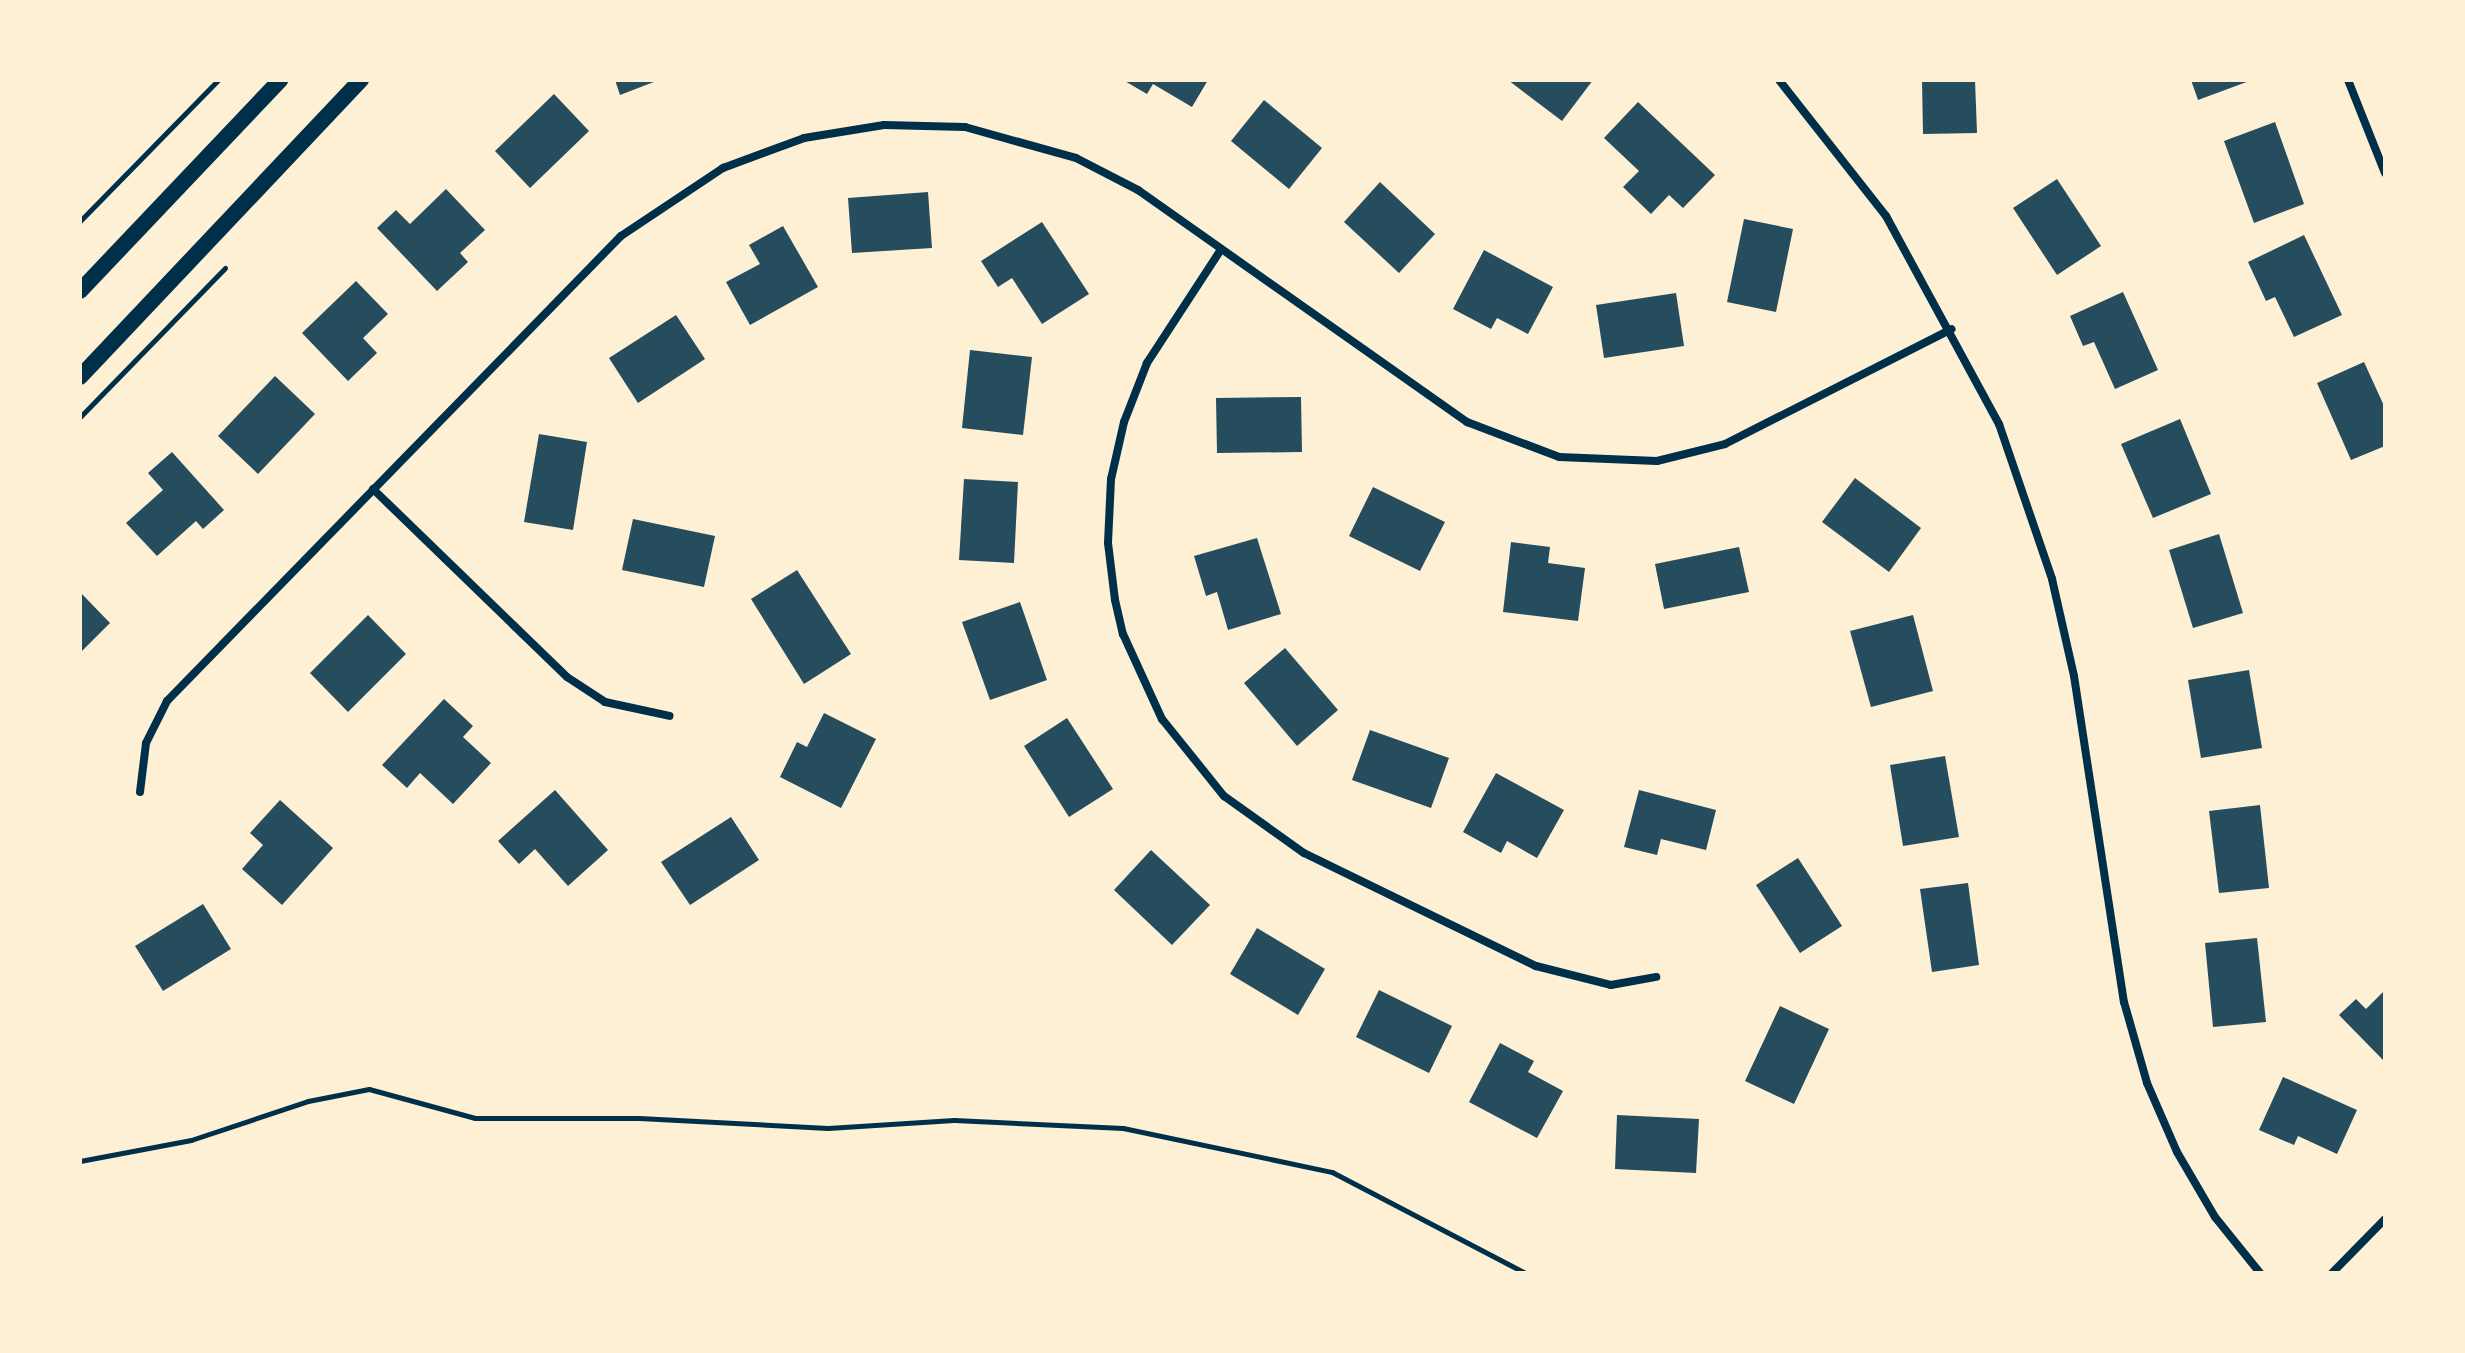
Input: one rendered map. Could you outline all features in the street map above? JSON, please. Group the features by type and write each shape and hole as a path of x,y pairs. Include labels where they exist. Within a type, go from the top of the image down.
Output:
{"main road":[{"path":"80,291 280,80"},
{"path":"80,377 361,80"}],"street":[{"path":"1779,80 1886,216 1952,329 1999,424 2052,579 2074,676 2124,1002 2147,1083 2177,1152 2215,1217 2260,1273"},
{"path":"2348,80 2385,173"},
{"path":"140,792 146,743 167,701 639,221 723,168 804,138 844,129 925,124 1039,143 1138,190 1220,251 1467,422 1525,449 1587,461 1657,461 1725,444 1952,329"},
{"path":"1220,251 1147,363 1124,422 1111,479 1108,543 1115,600 1123,634 1162,719 1224,796 1304,853 1536,966 1611,985 1656,977"},
{"path":"373,489 567,677 605,702 670,716"},
{"path":"2332,1273 2385,1219"}],"path":[{"path":"80,221 218,80"},
{"path":"80,417 225,268"},
{"path":"80,1161 191,1140 308,1101 369,1089 475,1118 639,1118 828,1128 954,1120 1123,1128 1332,1172 1525,1273"}],"building":[{"path":"615,80 659,80 620,95"},
{"path":"1123,80 1208,80 1192,107 1153,84 1147,94"},
{"path":"1508,80 1593,80 1562,121"},
{"path":"1922,80 1975,80 1977,133 1923,134"},
{"path":"2191,80 2252,80 2198,100"},
{"path":"554,94 589,131 530,188 495,151"},
{"path":"1264,100 1322,148 1289,189 1231,141"},
{"path":"1638,102 1715,175 1683,208 1669,195 1651,214 1623,187 1639,171 1604,138"},
{"path":"2275,122 2304,204 2254,223 2224,141"},
{"path":"2057,179 2101,246 2057,275 2013,208"},
{"path":"1380,182 1435,234 1399,273 1344,222"},
{"path":"446,189 485,230 460,253 468,262 437,291 377,228 396,210 410,224"},
{"path":"928,192 932,248 852,253 848,198"},
{"path":"1744,219 1793,229 1776,312 1727,302"},
{"path":"1042,222 1089,294 1042,324 1012,278 998,287 981,261"},
{"path":"783,226 818,287 750,325 726,282 760,264 749,245"},
{"path":"2304,235 2342,315 2294,337 2275,297 2266,301 2248,262"},
{"path":"1484,250 1553,287 1528,334 1497,318 1491,329 1453,309"},
{"path":"356,281 388,314 363,338 377,353 348,381 302,333"},
{"path":"2123,292 2158,370 2115,389 2094,342 2083,346 2070,316"},
{"path":"1676,293 1684,346 1604,358 1596,305"},
{"path":"676,315 705,359 638,403 609,358"},
{"path":"970,350 1032,357 1023,435 962,428"},
{"path":"2364,362 2385,408 2385,446 2351,460 2317,383"},
{"path":"275,376 315,414 258,474 218,436"},
{"path":"1301,397 1302,452 1217,453 1216,398"},
{"path":"2180,419 2211,494 2153,518 2121,444"},
{"path":"539,434 587,442 573,530 524,522"},
{"path":"172,452 224,510 203,529 196,521 157,556 126,523 163,490 148,473"},
{"path":"1855,478 1921,528 1889,572 1822,522"},
{"path":"964,479 1018,482 1014,563 959,560"},
{"path":"1373,487 1445,522 1420,571 1349,536"},
{"path":"633,519 715,536 704,587 622,570"},
{"path":"2219,534 2243,613 2193,628 2169,550"},
{"path":"1257,538 1281,614 1228,630 1217,592 1206,596 1194,556"},
{"path":"1511,542 1550,547 1548,563 1585,568 1578,621 1503,612"},
{"path":"1739,547 1749,592 1664,609 1655,564"},
{"path":"797,570 851,654 804,684 751,599"},
{"path":"80,592 110,623 80,653"},
{"path":"1020,602 1047,680 990,700 962,622"},
{"path":"368,615 406,654 348,712 310,673"},
{"path":"1913,615 1933,691 1871,707 1850,631"},
{"path":"1285,648 1338,710 1297,746 1244,683"},
{"path":"2249,670 2262,748 2201,758 2188,680"},
{"path":"444,699 473,726 463,737 491,763 453,804 420,773 407,788 382,765"},
{"path":"824,713 876,739 841,808 780,777 797,742 807,747"},
{"path":"1067,718 1113,789 1069,817 1024,746"},
{"path":"1370,730 1449,758 1431,808 1352,780"},
{"path":"1945,756 1959,837 1903,846 1890,765"},
{"path":"1496,773 1564,810 1537,858 1507,841 1501,853 1463,832"},
{"path":"555,790 608,850 568,886 535,849 519,864 498,841"},
{"path":"1639,790 1716,810 1706,850 1661,839 1657,855 1624,847"},
{"path":"280,800 333,848 282,905 242,869 263,845 250,833"},
{"path":"2260,805 2269,888 2219,893 2209,811"},
{"path":"731,817 759,860 690,905 661,862"},
{"path":"1151,850 1210,905 1172,945 1114,890"},
{"path":"1798,858 1842,926 1800,953 1756,885"},
{"path":"1968,883 1979,965 1932,972 1920,889"},
{"path":"203,904 231,949 163,991 135,946"},
{"path":"1257,928 1325,969 1298,1015 1230,974"},
{"path":"2257,938 2266,1022 2213,1027 2205,943"},
{"path":"1379,990 1452,1026 1429,1073 1356,1037"},
{"path":"2385,990 2385,1062 2339,1015 2356,999 2366,1009"},
{"path":"1780,1006 1829,1029 1794,1104 1745,1081"},
{"path":"1500,1043 1534,1061 1528,1072 1563,1091 1537,1138 1469,1102"},
{"path":"2283,1077 2357,1110 2337,1154 2298,1136 2294,1145 2259,1130"},
{"path":"1617,1115 1699,1119 1696,1173 1615,1169"}]}
